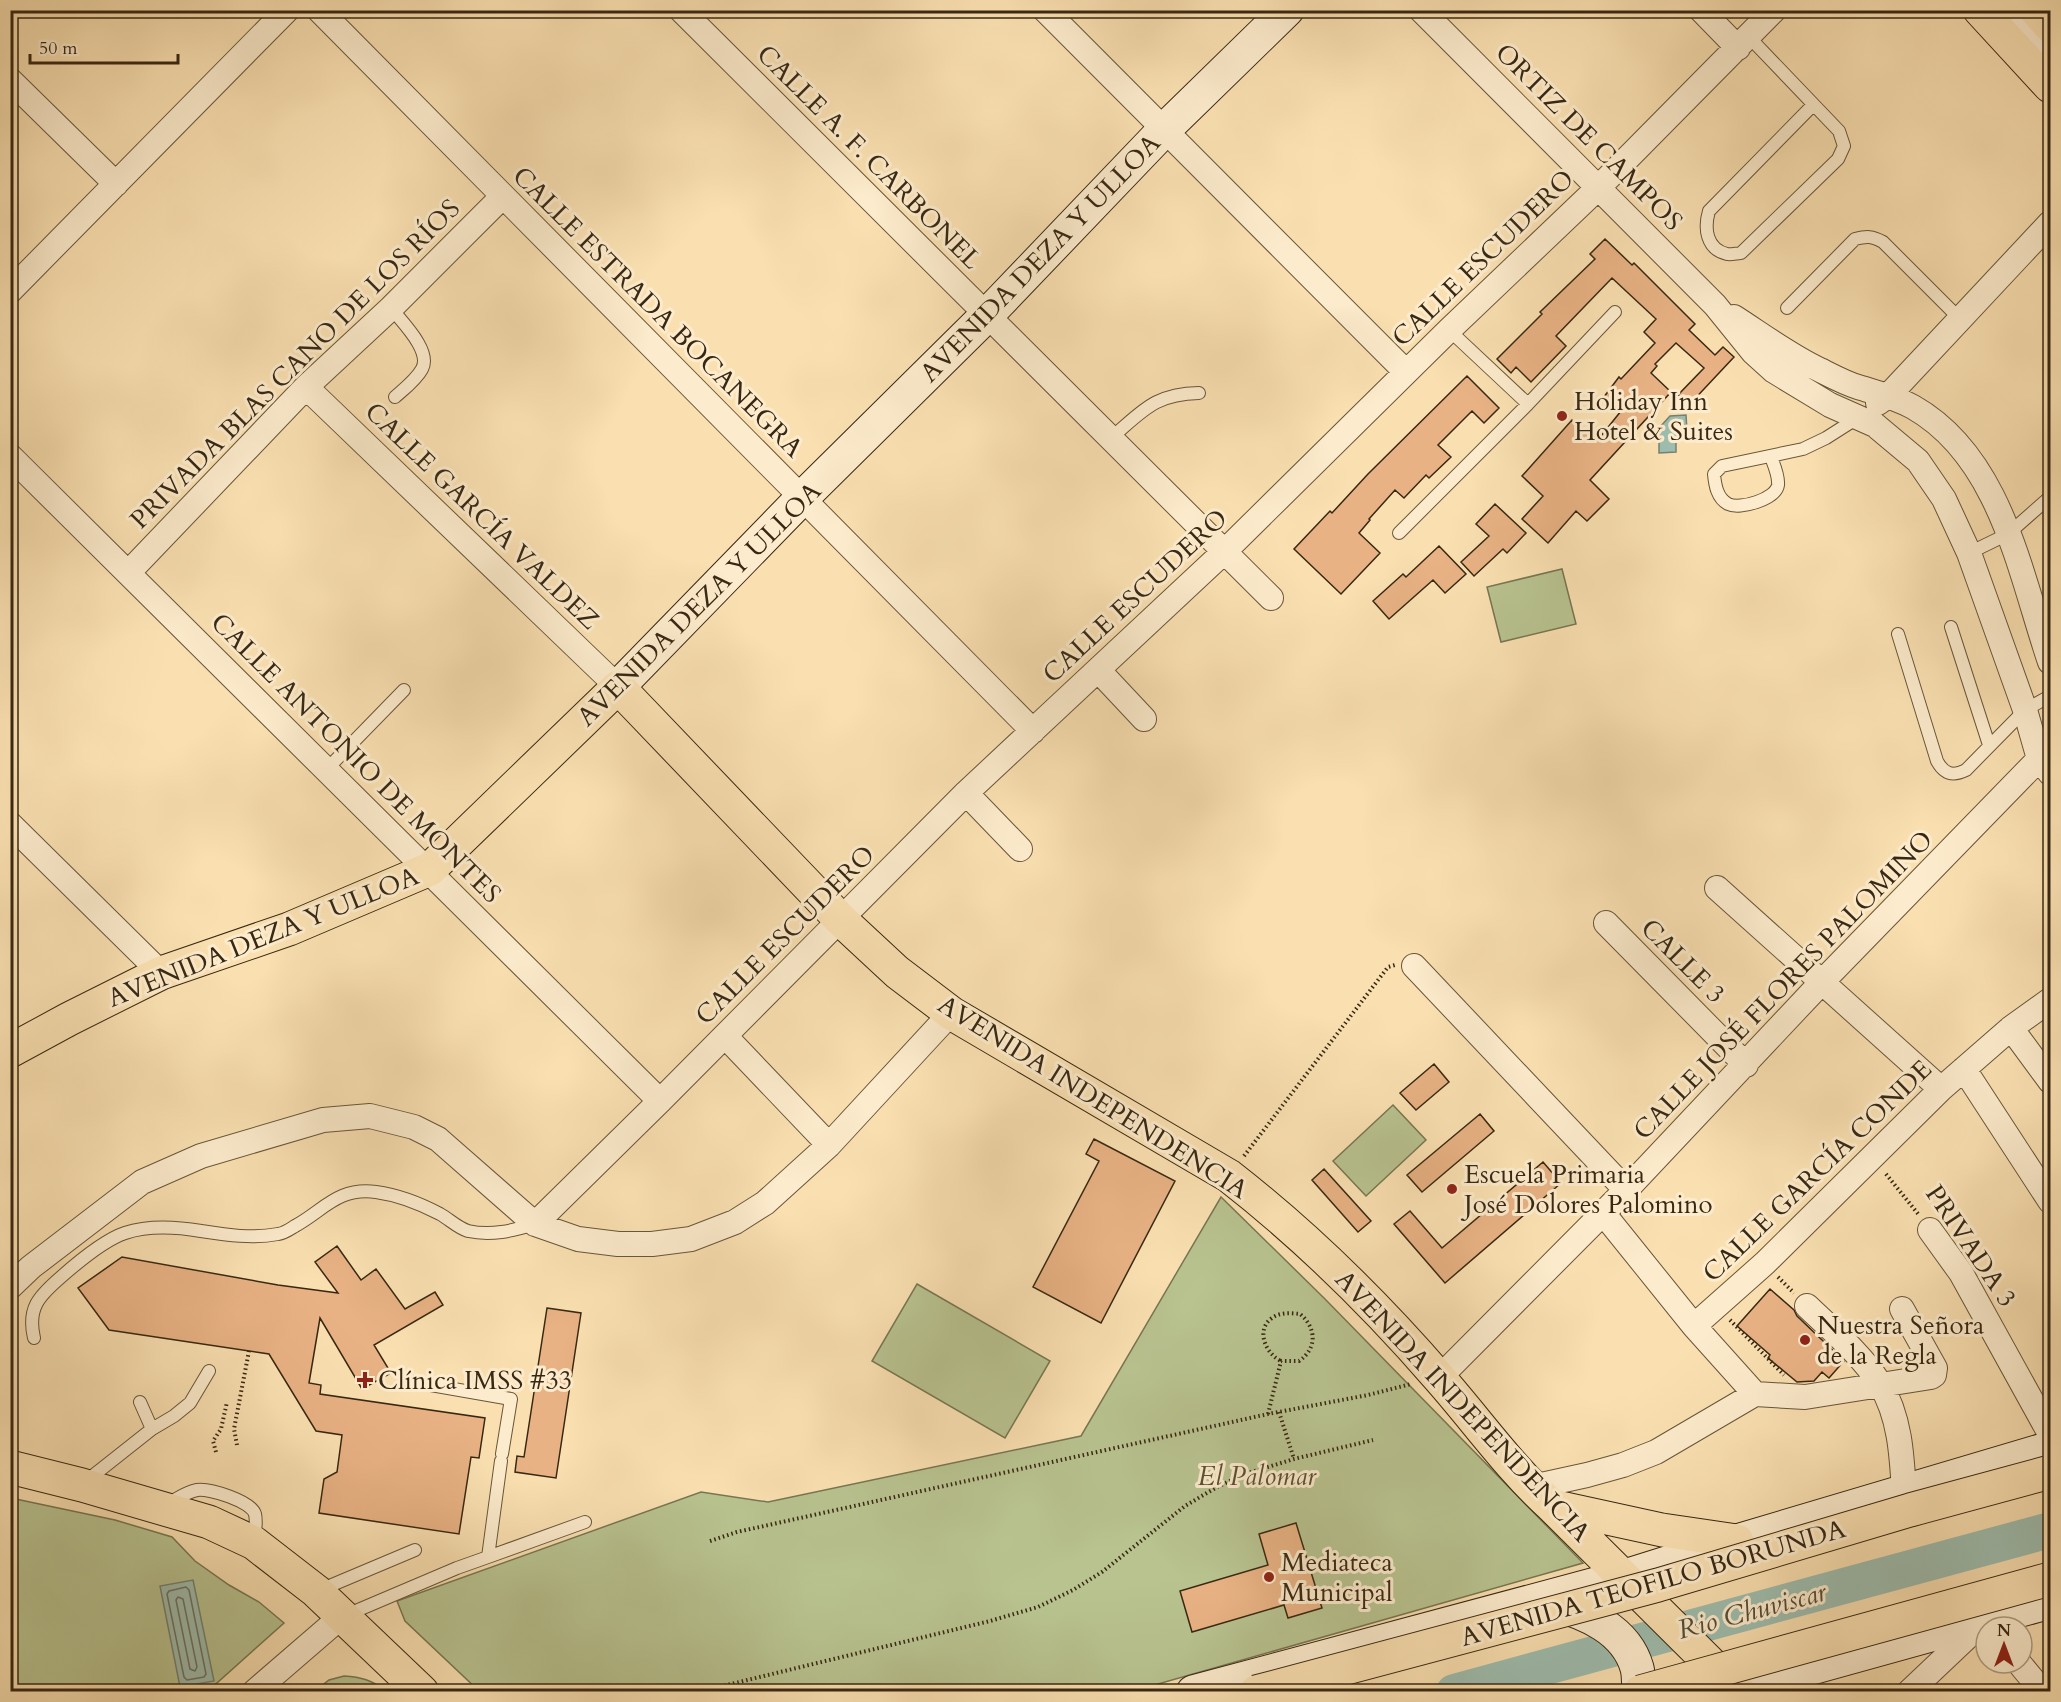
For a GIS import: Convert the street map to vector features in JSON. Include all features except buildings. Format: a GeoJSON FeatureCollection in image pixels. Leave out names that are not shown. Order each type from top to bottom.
{"type":"FeatureCollection","features":[{"type":"Feature","properties":{"kind":"main road"},"geometry":{"type":"LineString","coordinates":[[1980,10],[2050,86]]}},
{"type":"Feature","properties":{"kind":"main road"},"geometry":{"type":"LineString","coordinates":[[2036,10],[2050,26]]}},
{"type":"Feature","properties":{"kind":"main road","name":"AVENIDA DEZA Y ULLOA"},"geometry":{"type":"LineString","coordinates":[[10,1051],[161,973],[289,929],[430,869],[618,687]]}},
{"type":"Feature","properties":{"kind":"main road","name":"AVENIDA INDEPENDENCIA"},"geometry":{"type":"LineString","coordinates":[[618,687],[841,920],[897,972],[951,1013],[1229,1176],[1268,1206],[1331,1263],[1439,1378],[1542,1496],[1652,1605],[1733,1690]]}},
{"type":"Feature","properties":{"kind":"main road"},"geometry":{"type":"LineString","coordinates":[[10,1467],[82,1485],[209,1522],[254,1543],[316,1591],[422,1692]]}},
{"type":"Feature","properties":{"kind":"main road","name":"AVENIDA TEOFILO BORUNDA"},"geometry":{"type":"LineString","coordinates":[[1256,1692],[1646,1588],[1910,1510],[2050,1472]]}},
{"type":"Feature","properties":{"kind":"main road"},"geometry":{"type":"LineString","coordinates":[[1542,1496],[1662,1530],[1737,1541]]}},
{"type":"Feature","properties":{"kind":"main road"},"geometry":{"type":"LineString","coordinates":[[1638,1684],[2050,1579]]}},
{"type":"Feature","properties":{"kind":"street"},"geometry":{"type":"LineString","coordinates":[[10,291],[287,10]]}},
{"type":"Feature","properties":{"kind":"street","name":"CALLE ESTRADA BOCANEGRA"},"geometry":{"type":"LineString","coordinates":[[319,10],[1033,731]]}},
{"type":"Feature","properties":{"kind":"street","name":"CALLE A. F. CARBONEL"},"geometry":{"type":"LineString","coordinates":[[681,10],[1271,598]]}},
{"type":"Feature","properties":{"kind":"street"},"geometry":{"type":"LineString","coordinates":[[1046,10],[1406,372]]}},
{"type":"Feature","properties":{"kind":"street","name":"AVENIDA DEZA Y ULLOA"},"geometry":{"type":"LineString","coordinates":[[618,687],[802,498],[987,315],[1164,130],[1287,10]]}},
{"type":"Feature","properties":{"kind":"street","name":"ORTIZ DE CAMPOS"},"geometry":{"type":"LineString","coordinates":[[1422,10],[1715,304],[1753,352],[1774,371],[1814,396],[1875,425],[1918,461],[1944,499],[1969,553],[2045,766]]}},
{"type":"Feature","properties":{"kind":"street"},"geometry":{"type":"LineString","coordinates":[[1701,10],[1743,42]]}},
{"type":"Feature","properties":{"kind":"street","name":"CALLE ESCUDERO"},"geometry":{"type":"LineString","coordinates":[[534,1224],[660,1101],[966,793],[1225,551],[1449,330],[1599,187],[1774,10]]}},
{"type":"Feature","properties":{"kind":"street"},"geometry":{"type":"LineString","coordinates":[[10,80],[116,184]]}},
{"type":"Feature","properties":{"kind":"street","name":"PRIVADA BLAS CANO DE LOS RÍOS"},"geometry":{"type":"LineString","coordinates":[[128,573],[306,387],[392,308],[503,196]]}},
{"type":"Feature","properties":{"kind":"street"},"geometry":{"type":"LineString","coordinates":[[1859,417],[1888,395],[2050,223]]}},
{"type":"Feature","properties":{"kind":"street","name":"ORTIZ DE CAMPOS"},"geometry":{"type":"LineString","coordinates":[[1715,304],[1818,369],[1856,386],[1888,395],[1914,408],[1939,425],[1969,456],[1992,496],[2008,534],[2050,662]]}},
{"type":"Feature","properties":{"kind":"street","name":"CALLE GARCÍA VALDEZ"},"geometry":{"type":"LineString","coordinates":[[306,387],[618,687]]}},
{"type":"Feature","properties":{"kind":"street","name":"CALLE ANTONIO DE MONTES"},"geometry":{"type":"LineString","coordinates":[[10,456],[326,770],[430,869],[660,1101]]}},
{"type":"Feature","properties":{"kind":"street"},"geometry":{"type":"LineString","coordinates":[[2013,677],[2050,662]]}},
{"type":"Feature","properties":{"kind":"street"},"geometry":{"type":"LineString","coordinates":[[1099,671],[1144,719]]}},
{"type":"Feature","properties":{"kind":"street","name":"CALLE JOSÉ FLORES PALOMINO"},"geometry":{"type":"LineString","coordinates":[[1439,1378],[1626,1190],[1821,984],[2045,766]]}},
{"type":"Feature","properties":{"kind":"street"},"geometry":{"type":"LineString","coordinates":[[966,793],[1020,849]]}},
{"type":"Feature","properties":{"kind":"street"},"geometry":{"type":"LineString","coordinates":[[10,824],[161,973]]}},
{"type":"Feature","properties":{"kind":"street"},"geometry":{"type":"LineString","coordinates":[[1717,888],[1821,984],[1941,1089]]}},
{"type":"Feature","properties":{"kind":"street","name":"CALLE 3"},"geometry":{"type":"LineString","coordinates":[[1606,923],[1746,1065]]}},
{"type":"Feature","properties":{"kind":"street"},"geometry":{"type":"LineString","coordinates":[[1414,966],[1626,1190]]}},
{"type":"Feature","properties":{"kind":"street","name":"CALLE GARCÍA CONDE"},"geometry":{"type":"LineString","coordinates":[[1694,1326],[1765,1263],[1941,1089],[2011,1028],[2050,1000]]}},
{"type":"Feature","properties":{"kind":"street"},"geometry":{"type":"LineString","coordinates":[[10,1287],[31,1267],[142,1182],[201,1156],[323,1120],[370,1116],[414,1127],[438,1139],[534,1224],[578,1239],[618,1244],[652,1244],[691,1239],[735,1222],[765,1203],[829,1145],[951,1013]]}},
{"type":"Feature","properties":{"kind":"street"},"geometry":{"type":"LineString","coordinates":[[2011,1028],[2050,1081]]}},
{"type":"Feature","properties":{"kind":"street"},"geometry":{"type":"LineString","coordinates":[[725,1036],[829,1145]]}},
{"type":"Feature","properties":{"kind":"street"},"geometry":{"type":"LineString","coordinates":[[1964,1069],[2050,1202]]}},
{"type":"Feature","properties":{"kind":"street"},"geometry":{"type":"LineString","coordinates":[[1603,1213],[1694,1326],[1755,1394]]}},
{"type":"Feature","properties":{"kind":"street","name":"PRIVADA 3"},"geometry":{"type":"LineString","coordinates":[[1930,1230],[1961,1273],[2050,1434]]}},
{"type":"Feature","properties":{"kind":"street"},"geometry":{"type":"LineString","coordinates":[[1807,1306],[1853,1352],[1880,1384],[1891,1408],[1898,1434],[1904,1493]]}},
{"type":"Feature","properties":{"kind":"street"},"geometry":{"type":"LineString","coordinates":[[1542,1496],[1587,1475],[1623,1465],[1656,1452],[1755,1394],[1805,1397],[1931,1377],[1935,1368],[1902,1309]]}},
{"type":"Feature","properties":{"kind":"street"},"geometry":{"type":"LineString","coordinates":[[1193,1692],[1622,1577],[2050,1448]]}},
{"type":"Feature","properties":{"kind":"street"},"geometry":{"type":"LineString","coordinates":[[1539,1600],[1565,1607],[1602,1622],[1627,1647],[1638,1684]]}},
{"type":"Feature","properties":{"kind":"street"},"geometry":{"type":"LineString","coordinates":[[2012,1615],[2050,1602]]}},
{"type":"Feature","properties":{"kind":"street"},"geometry":{"type":"LineString","coordinates":[[254,1692],[342,1616]]}},
{"type":"Feature","properties":{"kind":"street"},"geometry":{"type":"LineString","coordinates":[[1733,1690],[1974,1627]]}},
{"type":"Feature","properties":{"kind":"street"},"geometry":{"type":"LineString","coordinates":[[1908,1692],[1974,1634]]}},
{"type":"Feature","properties":{"kind":"street"},"geometry":{"type":"LineString","coordinates":[[2029,1675],[2043,1692]]}},
{"type":"Feature","properties":{"kind":"lane"},"geometry":{"type":"LineString","coordinates":[[2007,10],[2050,57]]}},
{"type":"Feature","properties":{"kind":"lane"},"geometry":{"type":"LineString","coordinates":[[1743,42],[1826,115],[1839,131],[1844,146],[1838,159],[1741,253],[1727,255],[1714,247],[1707,236],[1705,223],[1709,212],[1813,105]]}},
{"type":"Feature","properties":{"kind":"lane"},"geometry":{"type":"LineString","coordinates":[[1787,308],[1855,239],[1874,236],[1883,242],[1960,319]]}},
{"type":"Feature","properties":{"kind":"lane"},"geometry":{"type":"LineString","coordinates":[[392,308],[420,345],[424,354],[423,369],[395,397]]}},
{"type":"Feature","properties":{"kind":"lane"},"geometry":{"type":"LineString","coordinates":[[1399,533],[1528,404],[1615,312]]}},
{"type":"Feature","properties":{"kind":"lane"},"geometry":{"type":"LineString","coordinates":[[1449,330],[1528,404]]}},
{"type":"Feature","properties":{"kind":"lane"},"geometry":{"type":"LineString","coordinates":[[1111,438],[1156,401],[1184,393],[1199,393]]}},
{"type":"Feature","properties":{"kind":"lane"},"geometry":{"type":"LineString","coordinates":[[1771,457],[1779,483],[1773,494],[1756,502],[1739,506],[1728,504],[1719,495],[1714,474],[1722,466],[1803,449],[1859,417]]}},
{"type":"Feature","properties":{"kind":"lane"},"geometry":{"type":"LineString","coordinates":[[1969,553],[2008,534],[2050,496]]}},
{"type":"Feature","properties":{"kind":"lane"},"geometry":{"type":"LineString","coordinates":[[1951,627],[1989,745]]}},
{"type":"Feature","properties":{"kind":"lane"},"geometry":{"type":"LineString","coordinates":[[1898,634],[1937,761],[1940,767],[1949,774],[1960,773],[1972,764],[2025,710],[2050,696]]}},
{"type":"Feature","properties":{"kind":"lane"},"geometry":{"type":"LineString","coordinates":[[326,770],[404,690]]}},
{"type":"Feature","properties":{"kind":"lane"},"geometry":{"type":"LineString","coordinates":[[34,1338],[31,1324],[35,1304],[43,1293],[73,1267],[124,1233],[160,1228],[260,1237],[282,1233],[348,1192],[375,1192],[405,1199],[441,1215],[465,1230],[487,1233],[509,1232],[534,1224]]}},
{"type":"Feature","properties":{"kind":"lane"},"geometry":{"type":"LineString","coordinates":[[82,1485],[152,1429],[190,1403],[209,1371]]}},
{"type":"Feature","properties":{"kind":"lane"},"geometry":{"type":"LineString","coordinates":[[408,1381],[511,1399],[488,1557]]}},
{"type":"Feature","properties":{"kind":"lane"},"geometry":{"type":"LineString","coordinates":[[140,1402],[152,1429]]}},
{"type":"Feature","properties":{"kind":"lane"},"geometry":{"type":"LineString","coordinates":[[342,1616],[457,1568],[585,1522]]}},
{"type":"Feature","properties":{"kind":"lane"},"geometry":{"type":"LineString","coordinates":[[316,1591],[415,1550]]}},
{"type":"Feature","properties":{"kind":"path"},"geometry":{"type":"LineString","coordinates":[[1229,1176],[1388,967],[1403,963],[1414,966]]}},
{"type":"Feature","properties":{"kind":"path","name":"PRIVADA 3"},"geometry":{"type":"LineString","coordinates":[[1872,1157],[1930,1230]]}},
{"type":"Feature","properties":{"kind":"path"},"geometry":{"type":"LineString","coordinates":[[1765,1263],[1807,1306]]}},
{"type":"Feature","properties":{"kind":"path"},"geometry":{"type":"LineString","coordinates":[[1716,1306],[1805,1397]]}},
{"type":"Feature","properties":{"kind":"path"},"geometry":{"type":"LineString","coordinates":[[1280,1314],[1300,1314],[1312,1331],[1311,1350],[1299,1361],[1281,1361],[1271,1355],[1266,1347],[1264,1339],[1266,1323],[1272,1317],[1280,1314]]}},
{"type":"Feature","properties":{"kind":"path"},"geometry":{"type":"LineString","coordinates":[[237,1445],[234,1429],[249,1351]]}},
{"type":"Feature","properties":{"kind":"path"},"geometry":{"type":"LineString","coordinates":[[1268,1414],[1281,1361]]}},
{"type":"Feature","properties":{"kind":"path"},"geometry":{"type":"LineString","coordinates":[[710,1541],[737,1532],[1439,1378]]}},
{"type":"Feature","properties":{"kind":"path"},"geometry":{"type":"LineString","coordinates":[[216,1452],[213,1441],[221,1429],[228,1402]]}},
{"type":"Feature","properties":{"kind":"path"},"geometry":{"type":"LineString","coordinates":[[1279,1412],[1294,1460]]}},
{"type":"Feature","properties":{"kind":"path"},"geometry":{"type":"LineString","coordinates":[[698,1692],[990,1621],[1038,1606],[1072,1590],[1102,1572],[1185,1506],[1217,1487],[1245,1474],[1373,1440]]}},
{"type":"Feature","properties":{"kind":"green space"},"geometry":{"type":"Polygon","coordinates":[[[1562,569],[1576,624],[1501,642],[1487,587],[1562,569]]]}},
{"type":"Feature","properties":{"kind":"green space"},"geometry":{"type":"Polygon","coordinates":[[[1393,1105],[1426,1140],[1366,1196],[1333,1161],[1393,1105]]]}},
{"type":"Feature","properties":{"kind":"green space","name":"El Palomar"},"geometry":{"type":"Polygon","coordinates":[[[1221,1197],[1324,1298],[1583,1563],[1130,1692],[479,1691],[405,1621],[397,1601],[701,1492],[768,1502],[1081,1436],[1221,1197]]]}},
{"type":"Feature","properties":{"kind":"green space"},"geometry":{"type":"Polygon","coordinates":[[[917,1284],[1050,1361],[1005,1438],[872,1361],[917,1284]]]}},
{"type":"Feature","properties":{"kind":"green space"},"geometry":{"type":"Polygon","coordinates":[[[11,1498],[115,1520],[172,1537],[195,1561],[229,1585],[259,1602],[284,1623],[208,1691],[11,1692],[11,1498]]]}},
{"type":"Feature","properties":{"kind":"green space"},"geometry":{"type":"Polygon","coordinates":[[[344,1676],[366,1680],[386,1691],[315,1691],[329,1680],[344,1676]]]}},
{"type":"Feature","properties":{"kind":"water"},"geometry":{"type":"Polygon","coordinates":[[[1686,415],[1687,431],[1676,443],[1676,452],[1659,453],[1659,428],[1670,416],[1686,415]]]}},
{"type":"Feature","properties":{"kind":"water"},"geometry":{"type":"Polygon","coordinates":[[[193,1580],[214,1681],[180,1687],[160,1586],[193,1580]]]}},
{"type":"Feature","properties":{"kind":"waterway","name":"Rio Chuviscar"},"geometry":{"type":"LineString","coordinates":[[1454,1692],[2050,1530]]}},
{"type":"Feature","properties":{"kind":"place","name":"Holiday Inn Hotel & Suites"},"geometry":{"type":"Point","coordinates":[1562,416]}},
{"type":"Feature","properties":{"kind":"place","name":"Escuela Primaria José Dolores Palomino"},"geometry":{"type":"Point","coordinates":[1452,1189]}},
{"type":"Feature","properties":{"kind":"place","name":"Nuestra Señora de la Regla"},"geometry":{"type":"Point","coordinates":[1805,1340]}},
{"type":"Feature","properties":{"kind":"place","name":"Clínica IMSS #33"},"geometry":{"type":"Point","coordinates":[365,1380]}},
{"type":"Feature","properties":{"kind":"place","name":"Mediateca Municipal"},"geometry":{"type":"Point","coordinates":[1269,1577]}}]}
